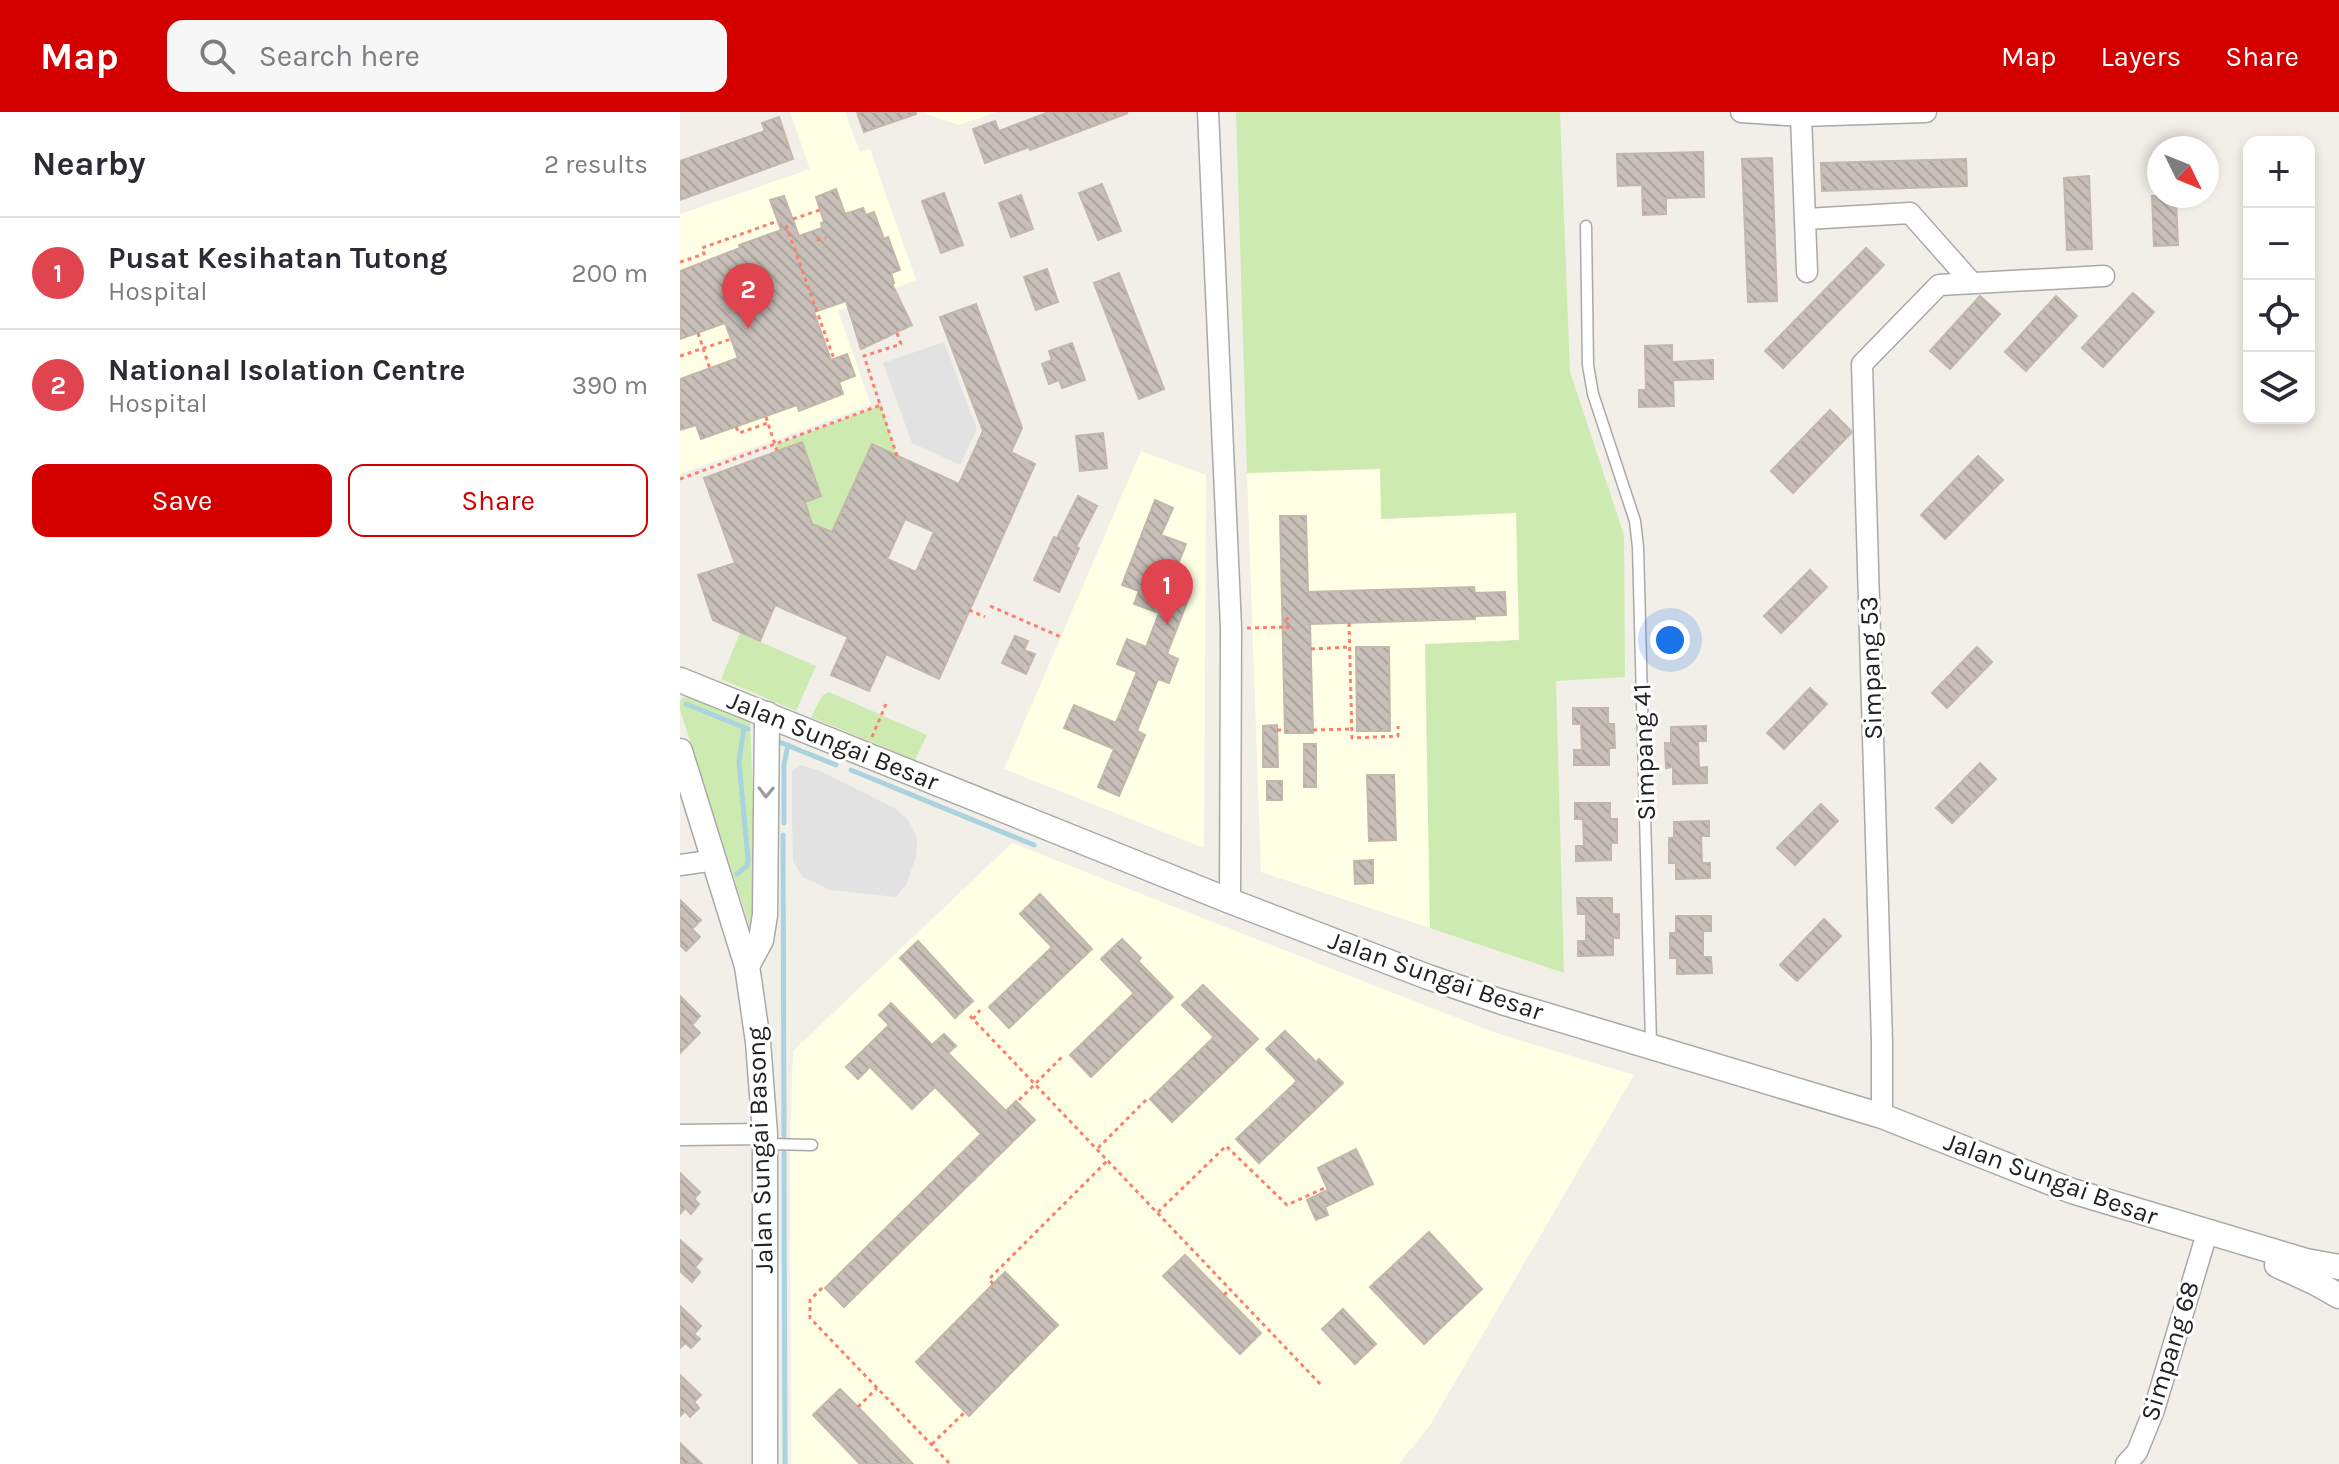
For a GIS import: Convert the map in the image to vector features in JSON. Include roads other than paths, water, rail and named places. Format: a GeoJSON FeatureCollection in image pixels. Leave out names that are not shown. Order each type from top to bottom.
{"type":"FeatureCollection","features":[{"type":"Feature","properties":{"kind":"street"},"geometry":{"type":"LineString","coordinates":[[1208,112],[1231,628],[1230,901]]}},
{"type":"Feature","properties":{"kind":"street"},"geometry":{"type":"LineString","coordinates":[[1745,112],[1801,116],[1926,112]]}},
{"type":"Feature","properties":{"kind":"street"},"geometry":{"type":"LineString","coordinates":[[1801,116],[1807,272]]}},
{"type":"Feature","properties":{"kind":"street"},"geometry":{"type":"LineString","coordinates":[[1806,219],[1910,213],[1972,283]]}},
{"type":"Feature","properties":{"kind":"street","name":"Simpang 53"},"geometry":{"type":"LineString","coordinates":[[1882,1116],[1862,364],[1939,285],[2104,276]]}},
{"type":"Feature","properties":{"kind":"street","name":"Jalan Sungai Besar"},"geometry":{"type":"LineString","coordinates":[[680,680],[1230,901],[1428,977],[1882,1116],[2072,1191],[2207,1233],[2306,1261],[2339,1267]]}},
{"type":"Feature","properties":{"kind":"street"},"geometry":{"type":"LineString","coordinates":[[747,966],[761,940],[765,915],[767,714]]}},
{"type":"Feature","properties":{"kind":"street","name":"Jalan Sungai Basong"},"geometry":{"type":"LineString","coordinates":[[680,751],[747,966],[758,1042],[765,1139],[765,1464]]}},
{"type":"Feature","properties":{"kind":"street"},"geometry":{"type":"LineString","coordinates":[[680,865],[715,860]]}},
{"type":"Feature","properties":{"kind":"street"},"geometry":{"type":"LineString","coordinates":[[680,1135],[765,1139]]}},
{"type":"Feature","properties":{"kind":"street","name":"Jalan Sungai Besar"},"geometry":{"type":"LineString","coordinates":[[2207,1233],[2339,1296]]}},
{"type":"Feature","properties":{"kind":"street","name":"Simpang 68"},"geometry":{"type":"LineString","coordinates":[[2126,1464],[2137,1452],[2154,1410],[2207,1233]]}},
{"type":"Feature","properties":{"kind":"lane","name":"Simpang 41"},"geometry":{"type":"LineString","coordinates":[[1586,226],[1588,365],[1593,394],[1635,521],[1638,547],[1651,1046]]}},
{"type":"Feature","properties":{"kind":"lane"},"geometry":{"type":"LineString","coordinates":[[765,1139],[812,1145]]}},
{"type":"Feature","properties":{"kind":"waterway"},"geometry":{"type":"LineString","coordinates":[[686,704],[748,729]]}},
{"type":"Feature","properties":{"kind":"waterway"},"geometry":{"type":"LineString","coordinates":[[737,874],[747,866],[748,859],[739,762],[744,727]]}},
{"type":"Feature","properties":{"kind":"waterway"},"geometry":{"type":"LineString","coordinates":[[777,741],[836,765]]}},
{"type":"Feature","properties":{"kind":"waterway"},"geometry":{"type":"LineString","coordinates":[[784,823],[784,764],[788,745]]}},
{"type":"Feature","properties":{"kind":"waterway"},"geometry":{"type":"LineString","coordinates":[[851,770],[1034,845]]}},
{"type":"Feature","properties":{"kind":"waterway"},"geometry":{"type":"LineString","coordinates":[[783,835],[784,1137]]}},
{"type":"Feature","properties":{"kind":"waterway"},"geometry":{"type":"LineString","coordinates":[[784,1153],[785,1464]]}},
{"type":"Feature","properties":{"kind":"place","name":"National Isolation Centre"},"geometry":{"type":"Point","coordinates":[748,329]}},
{"type":"Feature","properties":{"kind":"place","name":"Pusat Kesihatan Tutong"},"geometry":{"type":"Point","coordinates":[1167,625]}}]}
